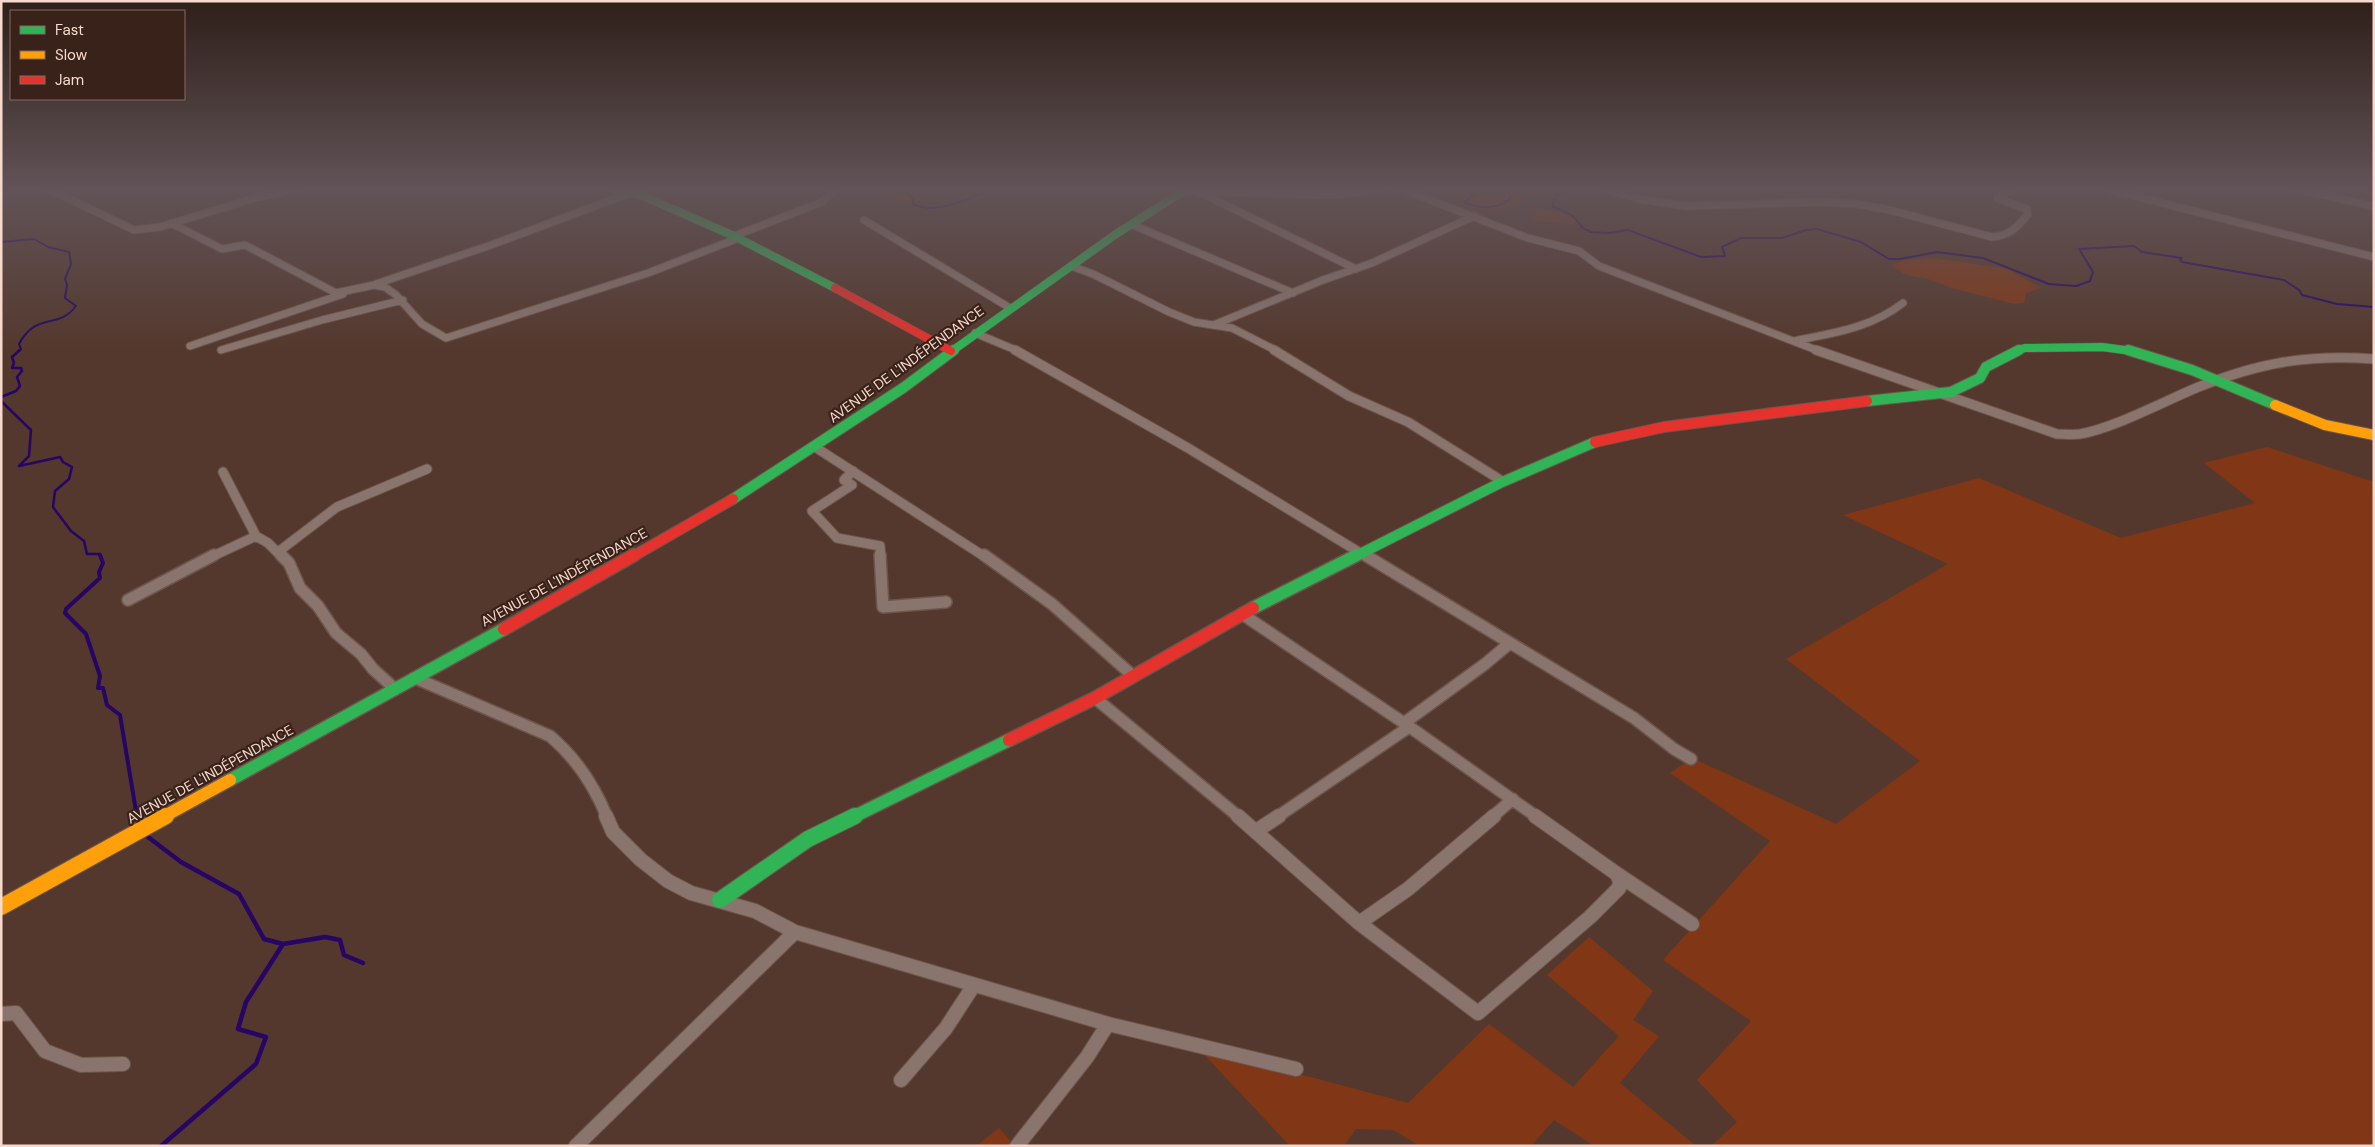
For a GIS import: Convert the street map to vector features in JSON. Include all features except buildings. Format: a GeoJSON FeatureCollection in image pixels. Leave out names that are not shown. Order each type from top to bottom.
{"type":"FeatureCollection","features":[{"type":"Feature","properties":{"kind":"street"},"geometry":{"type":"LineString","coordinates":[[209,243],[222,249],[245,245],[336,293],[344,293]]}},
{"type":"Feature","properties":{"kind":"street"},"geometry":{"type":"LineString","coordinates":[[190,346],[448,258],[501,243]]}},
{"type":"Feature","properties":{"kind":"street"},"geometry":{"type":"LineString","coordinates":[[376,284],[403,300],[420,322],[446,338],[648,272],[721,243]]}},
{"type":"Feature","properties":{"kind":"street"},"geometry":{"type":"LineString","coordinates":[[746,243],[817,278],[951,351]]}},
{"type":"Feature","properties":{"kind":"street"},"geometry":{"type":"LineString","coordinates":[[901,243],[1010,308]]}},
{"type":"Feature","properties":{"kind":"street","name":"AVENUE DE L'INDÉPENDANCE"},"geometry":{"type":"LineString","coordinates":[[1,907],[622,563],[748,490],[815,448],[903,388],[1010,308],[1104,243]]}},
{"type":"Feature","properties":{"kind":"street"},"geometry":{"type":"LineString","coordinates":[[1174,243],[1293,293]]}},
{"type":"Feature","properties":{"kind":"street"},"geometry":{"type":"LineString","coordinates":[[1300,243],[1356,269]]}},
{"type":"Feature","properties":{"kind":"street"},"geometry":{"type":"LineString","coordinates":[[1215,325],[1356,269],[1415,243]]}},
{"type":"Feature","properties":{"kind":"street"},"geometry":{"type":"LineString","coordinates":[[1544,243],[1579,252],[1599,266],[1794,341],[1936,393],[2057,434],[2079,434],[2097,429],[2259,364],[2338,354],[2374,359]]}},
{"type":"Feature","properties":{"kind":"street"},"geometry":{"type":"LineString","coordinates":[[2317,243],[2374,257]]}},
{"type":"Feature","properties":{"kind":"street"},"geometry":{"type":"LineString","coordinates":[[1071,266],[1093,274],[1169,312],[1194,322],[1232,328],[1289,358],[1349,396],[1408,422],[1502,480]]}},
{"type":"Feature","properties":{"kind":"street"},"geometry":{"type":"LineString","coordinates":[[221,350],[322,320],[403,300]]}},
{"type":"Feature","properties":{"kind":"street"},"geometry":{"type":"LineString","coordinates":[[1794,341],[1880,319],[1894,312],[1903,303]]}},
{"type":"Feature","properties":{"kind":"street"},"geometry":{"type":"LineString","coordinates":[[975,334],[1019,352],[1086,389],[1364,553],[1634,718],[1674,749],[1691,758]]}},
{"type":"Feature","properties":{"kind":"street"},"geometry":{"type":"LineString","coordinates":[[720,900],[808,839],[1095,698],[1132,675],[1242,614],[1364,553],[1436,514],[1472,499],[1502,480],[1584,445],[1617,436],[1664,427],[1811,407],[1951,392],[1969,385],[1980,378],[1986,367],[2006,354],[2025,348],[2102,346],[2127,350],[2179,365],[2325,425],[2374,435]]}},
{"type":"Feature","properties":{"kind":"street"},"geometry":{"type":"LineString","coordinates":[[815,448],[958,537],[1052,604],[1132,675]]}},
{"type":"Feature","properties":{"kind":"street"},"geometry":{"type":"LineString","coordinates":[[278,552],[309,526],[337,507],[427,470]]}},
{"type":"Feature","properties":{"kind":"street"},"geometry":{"type":"LineString","coordinates":[[853,471],[844,480],[852,485],[812,511],[837,538],[880,546],[883,607],[946,602]]}},
{"type":"Feature","properties":{"kind":"street"},"geometry":{"type":"LineString","coordinates":[[222,472],[256,536],[278,552],[289,563],[300,588],[318,606],[336,633],[361,654],[373,670],[395,689]]}},
{"type":"Feature","properties":{"kind":"street"},"geometry":{"type":"LineString","coordinates":[[128,600],[176,576],[197,563],[256,536]]}},
{"type":"Feature","properties":{"kind":"street"},"geometry":{"type":"LineString","coordinates":[[1242,614],[1406,725],[1617,874],[1692,924]]}},
{"type":"Feature","properties":{"kind":"street"},"geometry":{"type":"LineString","coordinates":[[1256,831],[1406,725],[1510,643]]}},
{"type":"Feature","properties":{"kind":"street"},"geometry":{"type":"LineString","coordinates":[[415,678],[550,736],[565,749],[596,790],[613,832],[641,860],[668,881],[692,893],[755,911],[795,932],[974,985],[1108,1024],[1296,1070]]}},
{"type":"Feature","properties":{"kind":"street"},"geometry":{"type":"LineString","coordinates":[[1095,698],[1256,831],[1359,923],[1478,1013],[1590,917],[1619,888],[1620,881],[1617,874]]}},
{"type":"Feature","properties":{"kind":"street"},"geometry":{"type":"LineString","coordinates":[[1359,923],[1408,889],[1513,799]]}},
{"type":"Feature","properties":{"kind":"street"},"geometry":{"type":"LineString","coordinates":[[576,1146],[795,932]]}},
{"type":"Feature","properties":{"kind":"street"},"geometry":{"type":"LineString","coordinates":[[901,1080],[946,1028],[974,985]]}},
{"type":"Feature","properties":{"kind":"street"},"geometry":{"type":"LineString","coordinates":[[1,1014],[16,1013],[45,1051],[81,1065],[123,1064]]}},
{"type":"Feature","properties":{"kind":"street"},"geometry":{"type":"LineString","coordinates":[[1017,1146],[1087,1057],[1108,1024]]}},
{"type":"Feature","properties":{"kind":"shaded area"},"geometry":{"type":"Polygon","coordinates":[[[1935,258],[2008,269],[2041,288],[2026,293],[2024,303],[2014,304],[1904,274],[1891,265],[1905,260],[1935,258]]]}},
{"type":"Feature","properties":{"kind":"shaded area"},"geometry":{"type":"Polygon","coordinates":[[[2267,447],[2374,482],[2374,1146],[1711,1146],[1737,1122],[1697,1080],[1751,1021],[1663,960],[1770,841],[1670,773],[1692,758],[1836,824],[1920,761],[1786,659],[1948,564],[1843,515],[1979,478],[2121,538],[2255,503],[2204,463],[2267,447]]]}},
{"type":"Feature","properties":{"kind":"shaded area"},"geometry":{"type":"Polygon","coordinates":[[[1589,937],[1653,991],[1633,1020],[1659,1036],[1620,1083],[1696,1146],[1594,1146],[1554,1120],[1531,1146],[1420,1146],[1393,1130],[1356,1129],[1344,1146],[1290,1146],[1197,1047],[1408,1103],[1489,1024],[1573,1087],[1619,1036],[1547,975],[1589,937]]]}},
{"type":"Feature","properties":{"kind":"shaded area"},"geometry":{"type":"Polygon","coordinates":[[[999,1128],[1015,1146],[976,1146],[999,1128]]]}},
{"type":"Feature","properties":{"kind":"waterway"},"geometry":{"type":"LineString","coordinates":[[18,351],[21,349],[19,344],[33,328],[62,317],[76,306],[65,298],[67,285],[65,279],[71,264],[69,252],[48,247],[40,243]]}},
{"type":"Feature","properties":{"kind":"waterway"},"geometry":{"type":"LineString","coordinates":[[1662,243],[1701,257],[1725,256],[1722,247],[1731,243]]}},
{"type":"Feature","properties":{"kind":"waterway"},"geometry":{"type":"LineString","coordinates":[[1862,243],[1889,259],[1900,259],[1937,252],[1983,258],[2049,284],[2076,286],[2090,281],[2093,272],[2079,249],[2134,246],[2142,252],[2182,258],[2180,260],[2182,262],[2284,280],[2299,290],[2302,295],[2337,304],[2374,307]]}},
{"type":"Feature","properties":{"kind":"waterway"},"geometry":{"type":"LineString","coordinates":[[1,397],[16,391],[20,386],[17,377],[22,371],[21,368],[12,368],[14,363],[12,357],[20,350]]}},
{"type":"Feature","properties":{"kind":"waterway"},"geometry":{"type":"LineString","coordinates":[[1,401],[31,430],[29,456],[19,466],[60,457],[63,462],[72,467],[69,479],[55,491],[53,507],[71,531],[84,541],[87,554],[100,554],[101,557]]}},
{"type":"Feature","properties":{"kind":"waterway"},"geometry":{"type":"LineString","coordinates":[[100,555],[103,563],[99,572],[100,578],[66,609],[65,613],[86,634],[100,676],[98,688],[103,688],[107,705],[120,715],[137,817]]}},
{"type":"Feature","properties":{"kind":"waterway"},"geometry":{"type":"LineString","coordinates":[[137,816],[138,820]]}},
{"type":"Feature","properties":{"kind":"waterway"},"geometry":{"type":"LineString","coordinates":[[148,837],[181,862],[239,894],[264,939],[283,944]]}},
{"type":"Feature","properties":{"kind":"waterway"},"geometry":{"type":"LineString","coordinates":[[283,944],[325,937],[340,940],[344,955],[363,963]]}},
{"type":"Feature","properties":{"kind":"waterway"},"geometry":{"type":"LineString","coordinates":[[161,1146],[256,1064],[266,1037],[238,1029],[246,1002],[283,944]]}},
{"type":"Feature","properties":{"kind":"traffic: fast"},"geometry":{"type":"LineString","coordinates":[[747,243],[835,288]]}},
{"type":"Feature","properties":{"kind":"traffic: fast"},"geometry":{"type":"LineString","coordinates":[[733,499],[903,388],[1010,308],[1104,243]]}},
{"type":"Feature","properties":{"kind":"traffic: fast"},"geometry":{"type":"LineString","coordinates":[[1867,401],[1951,392],[1980,378],[1986,367],[2006,355],[2025,348],[2102,347],[2127,350],[2192,370],[2275,405]]}},
{"type":"Feature","properties":{"kind":"traffic: fast"},"geometry":{"type":"LineString","coordinates":[[1253,608],[1500,483],[1584,445],[1595,442]]}},
{"type":"Feature","properties":{"kind":"traffic: fast"},"geometry":{"type":"LineString","coordinates":[[230,780],[504,629]]}},
{"type":"Feature","properties":{"kind":"traffic: fast"},"geometry":{"type":"LineString","coordinates":[[720,900],[808,839],[1009,740]]}},
{"type":"Feature","properties":{"kind":"traffic: slow"},"geometry":{"type":"LineString","coordinates":[[2275,405],[2325,425],[2374,435]]}},
{"type":"Feature","properties":{"kind":"traffic: slow"},"geometry":{"type":"LineString","coordinates":[[1,907],[230,780]]}},
{"type":"Feature","properties":{"kind":"traffic: jam"},"geometry":{"type":"LineString","coordinates":[[835,288],[951,351]]}},
{"type":"Feature","properties":{"kind":"traffic: jam"},"geometry":{"type":"LineString","coordinates":[[1595,442],[1664,427],[1867,401]]}},
{"type":"Feature","properties":{"kind":"traffic: jam"},"geometry":{"type":"LineString","coordinates":[[504,629],[733,499]]}},
{"type":"Feature","properties":{"kind":"traffic: jam"},"geometry":{"type":"LineString","coordinates":[[1009,740],[1095,698],[1253,608]]}}]}
